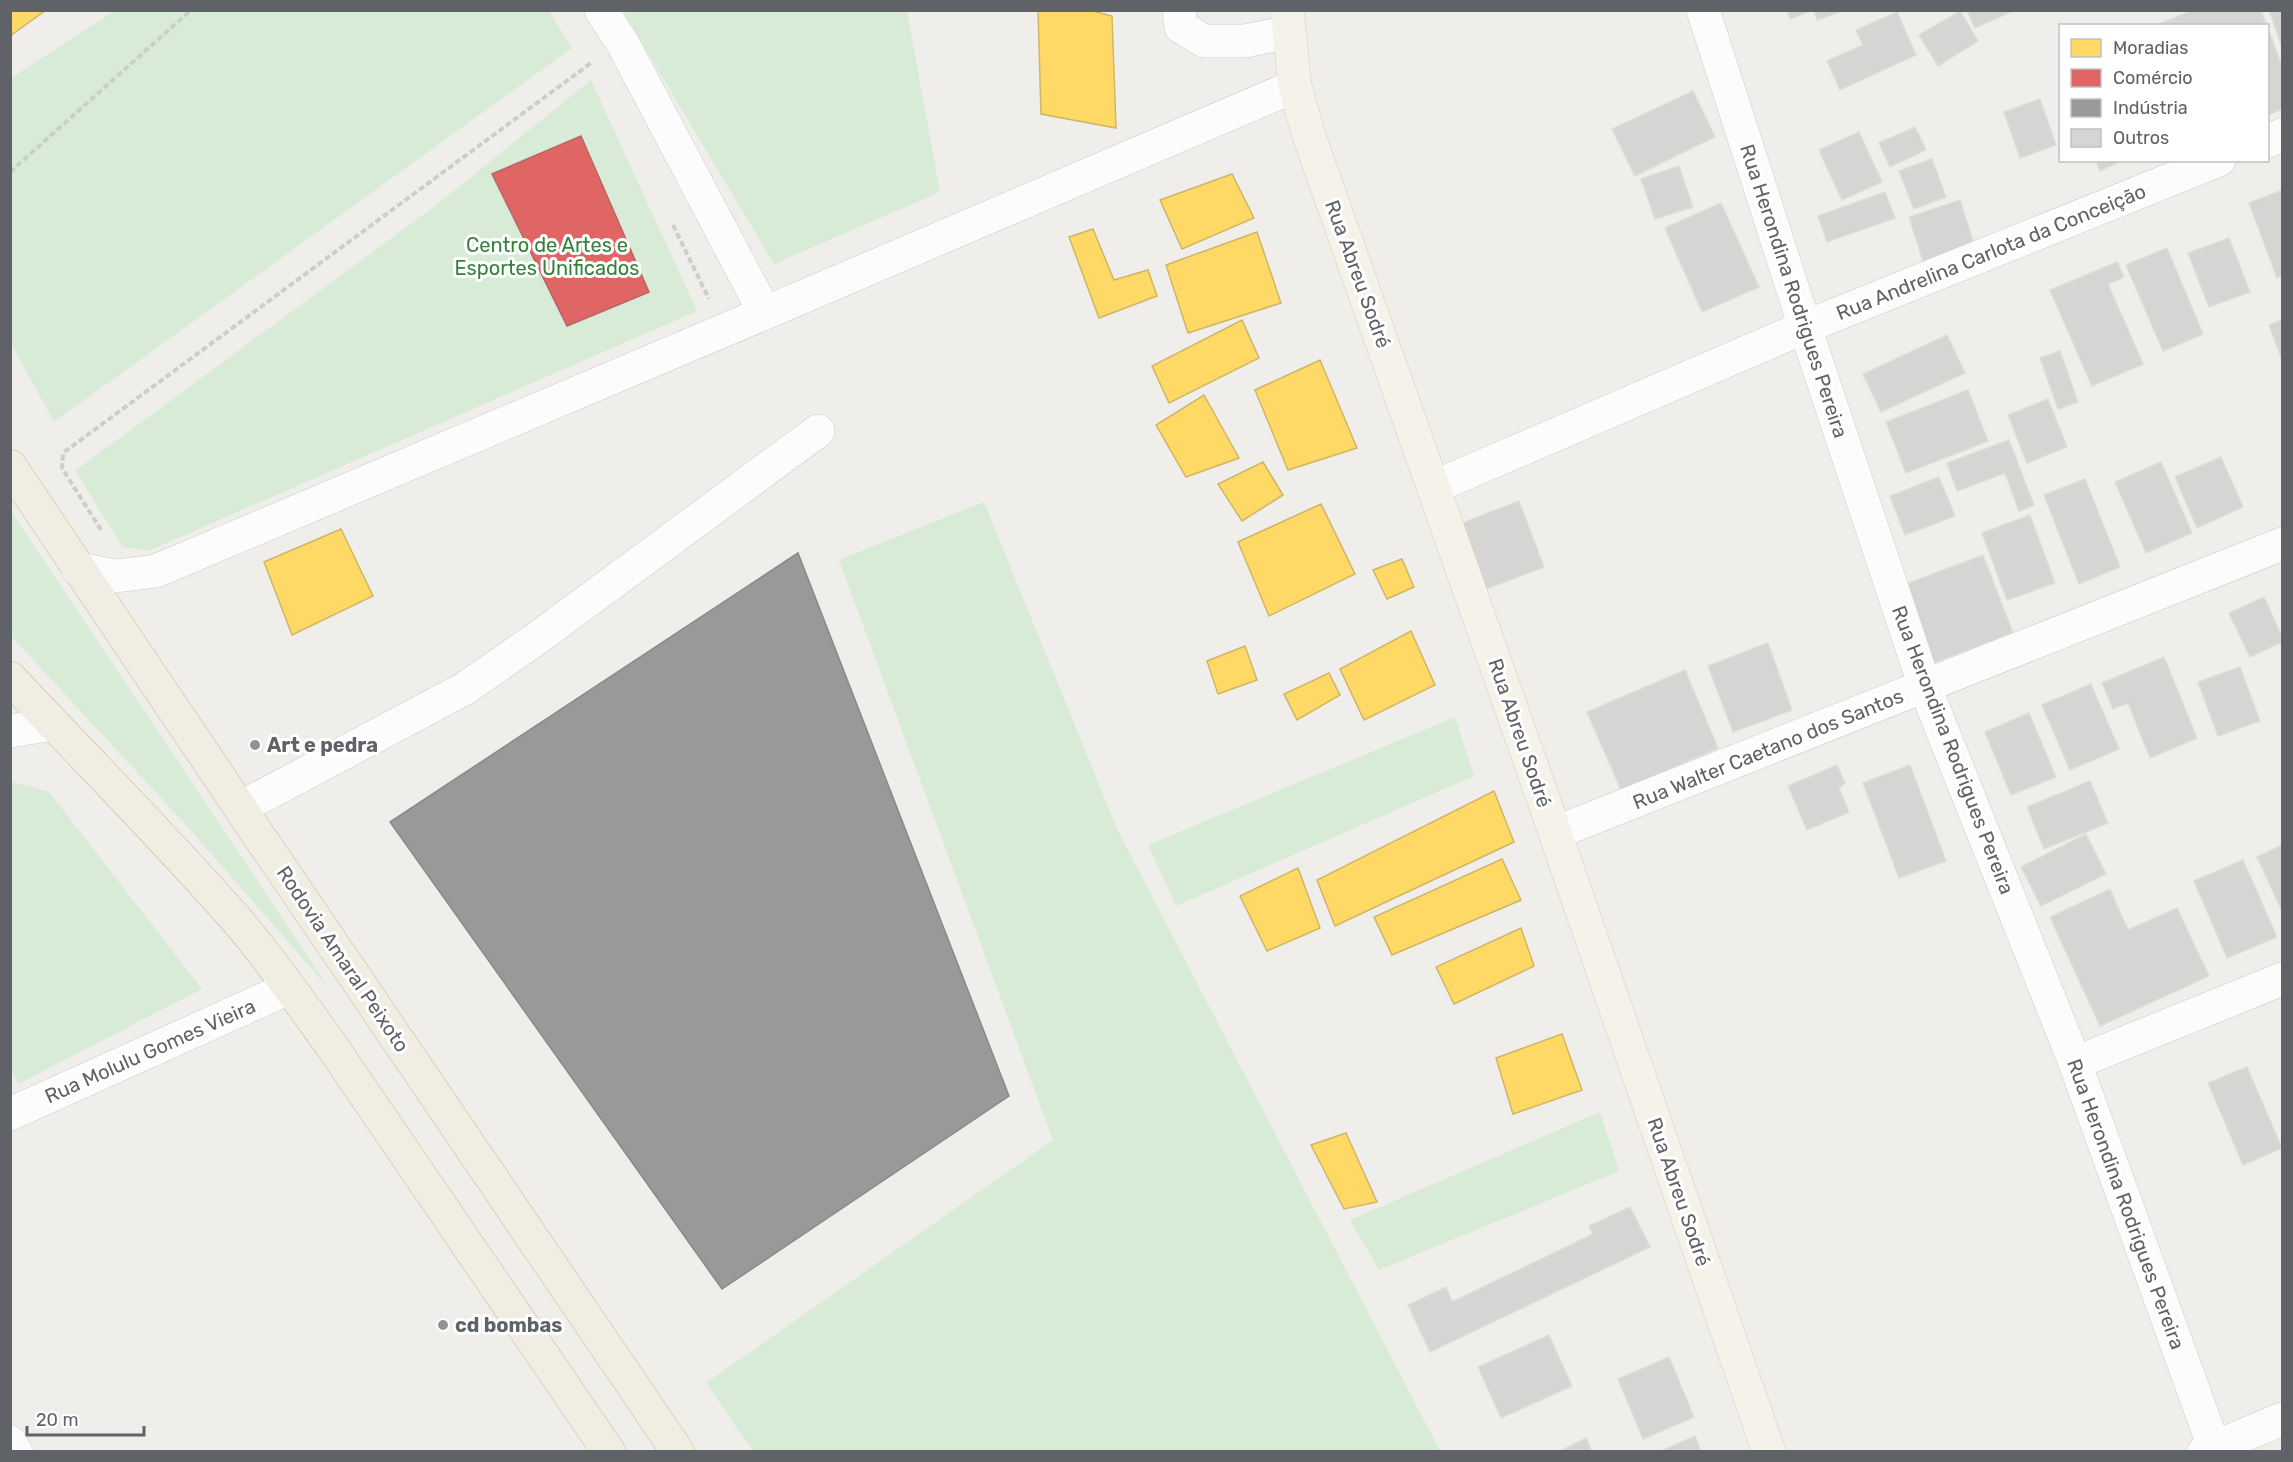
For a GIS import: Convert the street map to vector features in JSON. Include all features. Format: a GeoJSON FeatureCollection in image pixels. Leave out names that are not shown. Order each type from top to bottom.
{"type":"FeatureCollection","features":[{"type":"Feature","properties":{"kind":"highway","name":"Rodovia Amaral Peixoto"},"geometry":{"type":"LineString","coordinates":[[10,465],[78,569],[678,1452]]}},
{"type":"Feature","properties":{"kind":"highway"},"geometry":{"type":"LineString","coordinates":[[10,678],[183,860],[242,927],[331,1046],[609,1452]]}},
{"type":"Feature","properties":{"kind":"main road","name":"Rua Abreu Sodré"},"geometry":{"type":"LineString","coordinates":[[1288,21],[1295,86],[1309,136],[1555,833],[1769,1452]]}},
{"type":"Feature","properties":{"kind":"street"},"geometry":{"type":"LineString","coordinates":[[601,10],[622,44],[765,313]]}},
{"type":"Feature","properties":{"kind":"street"},"geometry":{"type":"LineString","coordinates":[[1179,10],[1181,27],[1204,41],[1245,41],[1288,21]]}},
{"type":"Feature","properties":{"kind":"street","name":"Rua Herondina Rodrigues Pereira"},"geometry":{"type":"LineString","coordinates":[[1703,10],[1805,327],[1925,687],[2075,1063],[2209,1449]]}},
{"type":"Feature","properties":{"kind":"street"},"geometry":{"type":"LineString","coordinates":[[78,569],[116,576],[156,571],[1295,86]]}},
{"type":"Feature","properties":{"kind":"street"},"geometry":{"type":"LineString","coordinates":[[2269,141],[2283,135]]}},
{"type":"Feature","properties":{"kind":"street","name":"Rua Andrelina Carlota da Conceição"},"geometry":{"type":"LineString","coordinates":[[1434,487],[1805,327],[2214,162]]}},
{"type":"Feature","properties":{"kind":"street"},"geometry":{"type":"LineString","coordinates":[[240,808],[464,689],[536,639],[818,431]]}},
{"type":"Feature","properties":{"kind":"street","name":"Rua Walter Caetano dos Santos"},"geometry":{"type":"LineString","coordinates":[[1555,833],[2283,544]]}},
{"type":"Feature","properties":{"kind":"street"},"geometry":{"type":"LineString","coordinates":[[10,731],[54,724]]}},
{"type":"Feature","properties":{"kind":"street"},"geometry":{"type":"LineString","coordinates":[[2075,1063],[2283,979]]}},
{"type":"Feature","properties":{"kind":"street","name":"Rua Molulu Gomes Vieira"},"geometry":{"type":"LineString","coordinates":[[10,1114],[289,988]]}},
{"type":"Feature","properties":{"kind":"street"},"geometry":{"type":"LineString","coordinates":[[2209,1449],[2283,1419]]}},
{"type":"Feature","properties":{"kind":"street"},"geometry":{"type":"LineString","coordinates":[[10,1442],[16,1452]]}},
{"type":"Feature","properties":{"kind":"path"},"geometry":{"type":"LineString","coordinates":[[10,172],[191,10]]}},
{"type":"Feature","properties":{"kind":"path"},"geometry":{"type":"LineString","coordinates":[[106,538],[62,468],[63,453],[595,61]]}},
{"type":"Feature","properties":{"kind":"path"},"geometry":{"type":"LineString","coordinates":[[672,222],[714,308]]}},
{"type":"Feature","properties":{"kind":"green space"},"geometry":{"type":"Polygon","coordinates":[[[114,11],[549,11],[572,48],[54,422],[11,343],[11,78],[114,11]]]}},
{"type":"Feature","properties":{"kind":"green space"},"geometry":{"type":"Polygon","coordinates":[[[623,11],[907,11],[940,192],[774,264],[623,11]]]}},
{"type":"Feature","properties":{"kind":"green space","name":"Centro de Artes e Esportes Unificados"},"geometry":{"type":"Polygon","coordinates":[[[591,80],[697,311],[148,551],[123,547],[75,471],[435,206],[591,80]]]}},
{"type":"Feature","properties":{"kind":"green space"},"geometry":{"type":"Polygon","coordinates":[[[984,502],[1117,829],[1440,1451],[753,1451],[706,1383],[1053,1140],[839,560],[984,502]]]}},
{"type":"Feature","properties":{"kind":"green space"},"geometry":{"type":"Polygon","coordinates":[[[11,511],[331,991],[187,826],[11,636],[11,511]]]}},
{"type":"Feature","properties":{"kind":"green space"},"geometry":{"type":"Polygon","coordinates":[[[1455,717],[1474,776],[1176,906],[1148,845],[1455,717]]]}},
{"type":"Feature","properties":{"kind":"green space"},"geometry":{"type":"Polygon","coordinates":[[[11,782],[49,792],[202,989],[18,1084],[10,1068],[11,782]]]}},
{"type":"Feature","properties":{"kind":"green space"},"geometry":{"type":"Polygon","coordinates":[[[1600,1112],[1619,1171],[1379,1270],[1350,1220],[1600,1112]]]}},
{"type":"Feature","properties":{"kind":"building: Moradias"},"geometry":{"type":"Polygon","coordinates":[[[10,10],[46,10],[10,36],[10,10]]]}},
{"type":"Feature","properties":{"kind":"building: Moradias"},"geometry":{"type":"Polygon","coordinates":[[[1038,10],[1089,10],[1112,16],[1116,128],[1041,114],[1038,10]]]}},
{"type":"Feature","properties":{"kind":"building: Moradias"},"geometry":{"type":"Polygon","coordinates":[[[1232,174],[1254,218],[1182,249],[1160,200],[1232,174]]]}},
{"type":"Feature","properties":{"kind":"building: Moradias"},"geometry":{"type":"Polygon","coordinates":[[[1093,229],[1114,280],[1148,270],[1157,296],[1099,318],[1069,237],[1093,229]]]}},
{"type":"Feature","properties":{"kind":"building: Moradias"},"geometry":{"type":"Polygon","coordinates":[[[1257,232],[1281,303],[1188,333],[1166,265],[1257,232]]]}},
{"type":"Feature","properties":{"kind":"building: Moradias"},"geometry":{"type":"Polygon","coordinates":[[[1242,320],[1259,358],[1169,403],[1152,366],[1242,320]]]}},
{"type":"Feature","properties":{"kind":"building: Moradias"},"geometry":{"type":"Polygon","coordinates":[[[1320,360],[1357,448],[1288,470],[1255,390],[1320,360]]]}},
{"type":"Feature","properties":{"kind":"building: Moradias"},"geometry":{"type":"Polygon","coordinates":[[[1204,395],[1239,458],[1186,477],[1156,425],[1204,395]]]}},
{"type":"Feature","properties":{"kind":"building: Moradias"},"geometry":{"type":"Polygon","coordinates":[[[1263,462],[1283,495],[1242,521],[1218,484],[1263,462]]]}},
{"type":"Feature","properties":{"kind":"building: Moradias"},"geometry":{"type":"Polygon","coordinates":[[[1321,504],[1355,574],[1269,616],[1238,542],[1321,504]]]}},
{"type":"Feature","properties":{"kind":"building: Moradias"},"geometry":{"type":"Polygon","coordinates":[[[341,529],[373,596],[292,635],[264,562],[341,529]]]}},
{"type":"Feature","properties":{"kind":"building: Moradias"},"geometry":{"type":"Polygon","coordinates":[[[1402,559],[1414,587],[1387,599],[1373,570],[1402,559]]]}},
{"type":"Feature","properties":{"kind":"building: Moradias"},"geometry":{"type":"Polygon","coordinates":[[[1411,631],[1435,685],[1364,720],[1340,669],[1411,631]]]}},
{"type":"Feature","properties":{"kind":"building: Moradias"},"geometry":{"type":"Polygon","coordinates":[[[1245,646],[1257,680],[1218,694],[1207,661],[1245,646]]]}},
{"type":"Feature","properties":{"kind":"building: Moradias"},"geometry":{"type":"Polygon","coordinates":[[[1329,673],[1340,695],[1297,720],[1284,694],[1329,673]]]}},
{"type":"Feature","properties":{"kind":"building: Moradias"},"geometry":{"type":"Polygon","coordinates":[[[1494,791],[1514,842],[1335,926],[1317,880],[1494,791]]]}},
{"type":"Feature","properties":{"kind":"building: Moradias"},"geometry":{"type":"Polygon","coordinates":[[[1502,859],[1521,900],[1392,955],[1374,917],[1502,859]]]}},
{"type":"Feature","properties":{"kind":"building: Moradias"},"geometry":{"type":"Polygon","coordinates":[[[1298,868],[1320,928],[1267,951],[1240,896],[1298,868]]]}},
{"type":"Feature","properties":{"kind":"building: Moradias"},"geometry":{"type":"Polygon","coordinates":[[[1521,928],[1534,966],[1454,1004],[1436,967],[1521,928]]]}},
{"type":"Feature","properties":{"kind":"building: Moradias"},"geometry":{"type":"Polygon","coordinates":[[[1562,1034],[1582,1090],[1513,1114],[1496,1058],[1562,1034]]]}},
{"type":"Feature","properties":{"kind":"building: Moradias"},"geometry":{"type":"Polygon","coordinates":[[[1346,1133],[1377,1202],[1344,1209],[1311,1145],[1346,1133]]]}},
{"type":"Feature","properties":{"kind":"building: Comércio"},"geometry":{"type":"Polygon","coordinates":[[[581,136],[649,292],[567,326],[492,174],[581,136]]]}},
{"type":"Feature","properties":{"kind":"building: Indústria"},"geometry":{"type":"Polygon","coordinates":[[[798,553],[1009,1096],[722,1289],[390,822],[798,553]]]}},
{"type":"Feature","properties":{"kind":"building: Outros"},"geometry":{"type":"Polygon","coordinates":[[[1787,10],[1812,10],[1790,19],[1787,10]]]}},
{"type":"Feature","properties":{"kind":"building: Outros"},"geometry":{"type":"Polygon","coordinates":[[[1814,10],[1845,10],[1817,20],[1814,10]]]}},
{"type":"Feature","properties":{"kind":"building: Outros"},"geometry":{"type":"Polygon","coordinates":[[[1967,10],[2015,10],[1975,28],[1967,10]]]}},
{"type":"Feature","properties":{"kind":"building: Outros"},"geometry":{"type":"Polygon","coordinates":[[[2194,10],[2261,10],[2266,24],[2159,24],[2194,10]]]}},
{"type":"Feature","properties":{"kind":"building: Outros"},"geometry":{"type":"Polygon","coordinates":[[[2269,10],[2282,10],[2282,47],[2269,10]]]}},
{"type":"Feature","properties":{"kind":"building: Outros"},"geometry":{"type":"Polygon","coordinates":[[[1960,11],[1978,41],[1938,66],[1919,35],[1960,11]]]}},
{"type":"Feature","properties":{"kind":"building: Outros"},"geometry":{"type":"Polygon","coordinates":[[[1897,12],[1916,55],[1840,90],[1827,61],[1863,45],[1856,30],[1897,12]]]}},
{"type":"Feature","properties":{"kind":"building: Outros"},"geometry":{"type":"Polygon","coordinates":[[[2269,31],[2282,67],[2282,109],[2269,115],[2269,31]]]}},
{"type":"Feature","properties":{"kind":"building: Outros"},"geometry":{"type":"Polygon","coordinates":[[[1693,91],[1715,137],[1635,176],[1612,129],[1693,91]]]}},
{"type":"Feature","properties":{"kind":"building: Outros"},"geometry":{"type":"Polygon","coordinates":[[[2040,99],[2056,145],[2020,158],[2004,112],[2040,99]]]}},
{"type":"Feature","properties":{"kind":"building: Outros"},"geometry":{"type":"Polygon","coordinates":[[[1915,127],[1926,150],[1890,167],[1879,143],[1915,127]]]}},
{"type":"Feature","properties":{"kind":"building: Outros"},"geometry":{"type":"Polygon","coordinates":[[[1859,132],[1882,182],[1842,200],[1819,150],[1859,132]]]}},
{"type":"Feature","properties":{"kind":"building: Outros"},"geometry":{"type":"Polygon","coordinates":[[[1932,159],[1946,197],[1914,209],[1899,171],[1932,159]]]}},
{"type":"Feature","properties":{"kind":"building: Outros"},"geometry":{"type":"Polygon","coordinates":[[[2097,162],[2120,162],[2100,171],[2097,162]]]}},
{"type":"Feature","properties":{"kind":"building: Outros"},"geometry":{"type":"Polygon","coordinates":[[[1679,166],[1693,207],[1655,219],[1641,179],[1679,166]]]}},
{"type":"Feature","properties":{"kind":"building: Outros"},"geometry":{"type":"Polygon","coordinates":[[[2282,190],[2282,276],[2277,278],[2249,203],[2282,190]]]}},
{"type":"Feature","properties":{"kind":"building: Outros"},"geometry":{"type":"Polygon","coordinates":[[[1885,192],[1895,218],[1827,242],[1818,216],[1885,192]]]}},
{"type":"Feature","properties":{"kind":"building: Outros"},"geometry":{"type":"Polygon","coordinates":[[[1960,200],[1974,244],[1923,261],[1909,217],[1960,200]]]}},
{"type":"Feature","properties":{"kind":"building: Outros"},"geometry":{"type":"Polygon","coordinates":[[[1721,203],[1759,287],[1702,312],[1665,228],[1721,203]]]}},
{"type":"Feature","properties":{"kind":"building: Outros"},"geometry":{"type":"Polygon","coordinates":[[[2229,238],[2250,292],[2209,307],[2188,253],[2229,238]]]}},
{"type":"Feature","properties":{"kind":"building: Outros"},"geometry":{"type":"Polygon","coordinates":[[[2167,248],[2203,334],[2163,351],[2126,265],[2167,248]]]}},
{"type":"Feature","properties":{"kind":"building: Outros"},"geometry":{"type":"Polygon","coordinates":[[[2117,262],[2124,277],[2108,284],[2143,364],[2092,386],[2050,290],[2117,262]]]}},
{"type":"Feature","properties":{"kind":"building: Outros"},"geometry":{"type":"Polygon","coordinates":[[[2282,320],[2282,360],[2269,325],[2282,320]]]}},
{"type":"Feature","properties":{"kind":"building: Outros"},"geometry":{"type":"Polygon","coordinates":[[[1947,335],[1965,373],[1881,412],[1863,374],[1947,335]]]}},
{"type":"Feature","properties":{"kind":"building: Outros"},"geometry":{"type":"Polygon","coordinates":[[[2060,351],[2078,402],[2058,409],[2040,358],[2060,351]]]}},
{"type":"Feature","properties":{"kind":"building: Outros"},"geometry":{"type":"Polygon","coordinates":[[[1968,390],[1988,441],[1906,473],[1886,422],[1968,390]]]}},
{"type":"Feature","properties":{"kind":"building: Outros"},"geometry":{"type":"Polygon","coordinates":[[[2048,399],[2067,447],[2027,463],[2008,415],[2048,399]]]}},
{"type":"Feature","properties":{"kind":"building: Outros"},"geometry":{"type":"Polygon","coordinates":[[[2009,440],[2034,505],[2019,511],[2005,473],[1957,491],[1947,463],[2009,440]]]}},
{"type":"Feature","properties":{"kind":"building: Outros"},"geometry":{"type":"Polygon","coordinates":[[[2221,457],[2243,507],[2197,528],[2175,477],[2221,457]]]}},
{"type":"Feature","properties":{"kind":"building: Outros"},"geometry":{"type":"Polygon","coordinates":[[[2161,462],[2192,533],[2146,553],[2115,482],[2161,462]]]}},
{"type":"Feature","properties":{"kind":"building: Outros"},"geometry":{"type":"Polygon","coordinates":[[[1939,477],[1955,516],[1905,535],[1890,496],[1939,477]]]}},
{"type":"Feature","properties":{"kind":"building: Outros"},"geometry":{"type":"Polygon","coordinates":[[[2085,479],[2120,567],[2079,584],[2044,495],[2085,479]]]}},
{"type":"Feature","properties":{"kind":"building: Outros"},"geometry":{"type":"Polygon","coordinates":[[[1519,501],[1544,567],[1486,589],[1460,524],[1519,501]]]}},
{"type":"Feature","properties":{"kind":"building: Outros"},"geometry":{"type":"Polygon","coordinates":[[[2030,515],[2055,583],[2007,600],[1982,533],[2030,515]]]}},
{"type":"Feature","properties":{"kind":"building: Outros"},"geometry":{"type":"Polygon","coordinates":[[[1983,555],[2013,633],[1931,664],[1901,586],[1983,555]]]}},
{"type":"Feature","properties":{"kind":"building: Outros"},"geometry":{"type":"Polygon","coordinates":[[[2264,597],[2282,637],[2282,642],[2250,657],[2229,613],[2264,597]]]}},
{"type":"Feature","properties":{"kind":"building: Outros"},"geometry":{"type":"Polygon","coordinates":[[[1768,643],[1792,710],[1733,732],[1708,666],[1768,643]]]}},
{"type":"Feature","properties":{"kind":"building: Outros"},"geometry":{"type":"Polygon","coordinates":[[[2164,657],[2197,738],[2150,758],[2128,703],[2113,709],[2102,683],[2164,657]]]}},
{"type":"Feature","properties":{"kind":"building: Outros"},"geometry":{"type":"Polygon","coordinates":[[[2240,667],[2260,721],[2218,736],[2198,682],[2240,667]]]}},
{"type":"Feature","properties":{"kind":"building: Outros"},"geometry":{"type":"Polygon","coordinates":[[[1685,670],[1718,748],[1621,790],[1587,712],[1685,670]]]}},
{"type":"Feature","properties":{"kind":"building: Outros"},"geometry":{"type":"Polygon","coordinates":[[[2091,684],[2119,749],[2070,770],[2042,705],[2091,684]]]}},
{"type":"Feature","properties":{"kind":"building: Outros"},"geometry":{"type":"Polygon","coordinates":[[[2029,713],[2056,777],[2011,795],[1985,732],[2029,713]]]}},
{"type":"Feature","properties":{"kind":"building: Outros"},"geometry":{"type":"Polygon","coordinates":[[[1837,765],[1845,783],[1839,788],[1849,812],[1807,830],[1788,786],[1837,765]]]}},
{"type":"Feature","properties":{"kind":"building: Outros"},"geometry":{"type":"Polygon","coordinates":[[[1910,765],[1946,861],[1899,878],[1863,783],[1910,765]]]}},
{"type":"Feature","properties":{"kind":"building: Outros"},"geometry":{"type":"Polygon","coordinates":[[[2090,781],[2108,823],[2044,849],[2027,807],[2090,781]]]}},
{"type":"Feature","properties":{"kind":"building: Outros"},"geometry":{"type":"Polygon","coordinates":[[[2086,834],[2106,874],[2041,906],[2021,867],[2086,834]]]}},
{"type":"Feature","properties":{"kind":"building: Outros"},"geometry":{"type":"Polygon","coordinates":[[[2282,845],[2282,911],[2257,857],[2282,845]]]}},
{"type":"Feature","properties":{"kind":"building: Outros"},"geometry":{"type":"Polygon","coordinates":[[[2243,860],[2277,937],[2227,958],[2194,881],[2243,860]]]}},
{"type":"Feature","properties":{"kind":"building: Outros"},"geometry":{"type":"Polygon","coordinates":[[[2110,889],[2128,930],[2177,908],[2209,976],[2100,1026],[2050,917],[2110,889]]]}},
{"type":"Feature","properties":{"kind":"building: Outros"},"geometry":{"type":"Polygon","coordinates":[[[2247,1067],[2282,1148],[2243,1165],[2208,1083],[2247,1067]]]}},
{"type":"Feature","properties":{"kind":"building: Outros"},"geometry":{"type":"Polygon","coordinates":[[[1630,1207],[1650,1247],[1430,1352],[1408,1305],[1446,1287],[1452,1302],[1593,1234],[1589,1226],[1630,1207]]]}},
{"type":"Feature","properties":{"kind":"building: Outros"},"geometry":{"type":"Polygon","coordinates":[[[1549,1335],[1572,1386],[1501,1418],[1478,1367],[1549,1335]]]}},
{"type":"Feature","properties":{"kind":"building: Outros"},"geometry":{"type":"Polygon","coordinates":[[[1669,1357],[1694,1417],[1643,1439],[1618,1379],[1669,1357]]]}},
{"type":"Feature","properties":{"kind":"building: Outros"},"geometry":{"type":"Polygon","coordinates":[[[1695,1436],[1701,1452],[1659,1452],[1695,1436]]]}},
{"type":"Feature","properties":{"kind":"building: Outros"},"geometry":{"type":"Polygon","coordinates":[[[1586,1438],[1592,1452],[1558,1452],[1586,1438]]]}},
{"type":"Feature","properties":{"kind":"place","name":"Art e pedra"},"geometry":{"type":"Point","coordinates":[255,745]}},
{"type":"Feature","properties":{"kind":"place","name":"cd bombas"},"geometry":{"type":"Point","coordinates":[443,1325]}}]}
